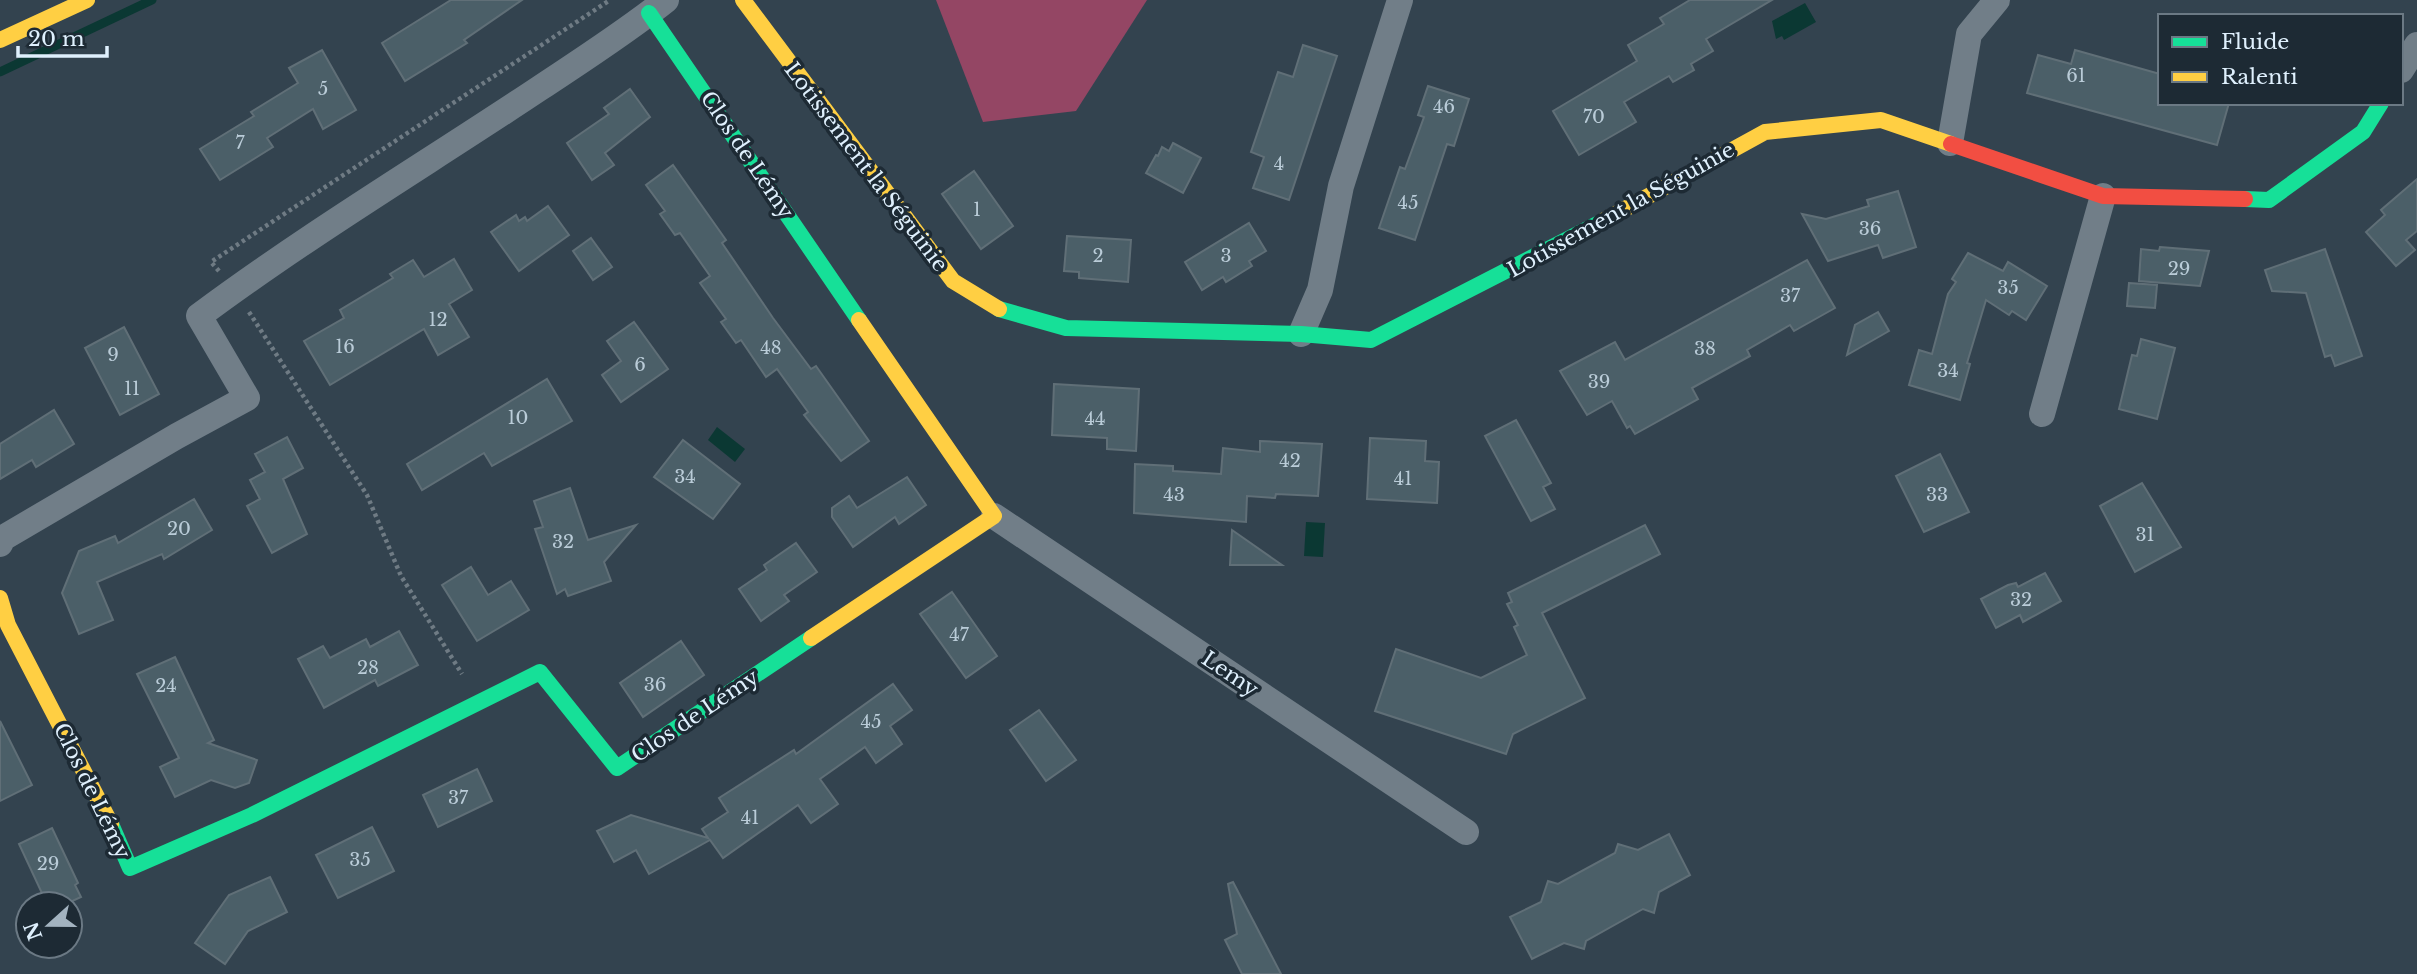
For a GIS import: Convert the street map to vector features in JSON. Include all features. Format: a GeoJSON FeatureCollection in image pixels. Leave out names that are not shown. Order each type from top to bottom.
{"type":"FeatureCollection","features":[{"type":"Feature","properties":{"kind":"street"},"geometry":{"type":"LineString","coordinates":[[0,40],[87,0]]}},
{"type":"Feature","properties":{"kind":"street","name":"Lotissement la Séguinie"},"geometry":{"type":"LineString","coordinates":[[743,0],[953,281],[996,308],[1066,328],[1301,334],[1371,340],[1520,266],[1765,132],[1881,120],[2103,196],[2269,200],[2363,132],[2380,105]]}},
{"type":"Feature","properties":{"kind":"street"},"geometry":{"type":"LineString","coordinates":[[1301,334],[1320,290],[1341,186],[1401,0]]}},
{"type":"Feature","properties":{"kind":"street"},"geometry":{"type":"LineString","coordinates":[[1950,143],[1969,34],[1997,0]]}},
{"type":"Feature","properties":{"kind":"street","name":"Clos de Lémy"},"geometry":{"type":"LineString","coordinates":[[0,544],[4,538],[247,398],[199,316],[235,289],[657,7],[994,516],[617,768],[540,672],[252,815],[130,868],[120,842],[8,625],[0,598]]}},
{"type":"Feature","properties":{"kind":"street"},"geometry":{"type":"LineString","coordinates":[[2403,68],[2417,45]]}},
{"type":"Feature","properties":{"kind":"street"},"geometry":{"type":"LineString","coordinates":[[2042,414],[2103,196]]}},
{"type":"Feature","properties":{"kind":"street","name":"Lemy"},"geometry":{"type":"LineString","coordinates":[[994,516],[1466,832]]}},
{"type":"Feature","properties":{"kind":"path"},"geometry":{"type":"LineString","coordinates":[[479,702],[401,576],[367,495],[235,289],[211,262],[610,0]]}},
{"type":"Feature","properties":{"kind":"shaded area"},"geometry":{"type":"Polygon","coordinates":[[[936,0],[1147,0],[1076,111],[983,122],[936,0]]]}},
{"type":"Feature","properties":{"kind":"shaded area"},"geometry":{"type":"Polygon","coordinates":[[[1805,3],[1816,22],[1784,40],[1782,36],[1776,39],[1772,21],[1805,3]]]}},
{"type":"Feature","properties":{"kind":"shaded area"},"geometry":{"type":"Polygon","coordinates":[[[717,427],[745,449],[735,462],[708,440],[717,427]]]}},
{"type":"Feature","properties":{"kind":"shaded area"},"geometry":{"type":"Polygon","coordinates":[[[1306,522],[1325,523],[1323,557],[1304,556],[1306,522]]]}},
{"type":"Feature","properties":{"kind":"building"},"geometry":{"type":"Polygon","coordinates":[[[451,0],[522,0],[464,40],[467,43],[405,81],[382,43],[451,0]]]}},
{"type":"Feature","properties":{"kind":"building"},"geometry":{"type":"Polygon","coordinates":[[[1690,0],[1772,0],[1706,39],[1713,51],[1691,64],[1694,70],[1673,82],[1669,76],[1624,102],[1636,122],[1579,155],[1553,111],[1637,61],[1628,45],[1664,24],[1660,18],[1690,0]]]}},
{"type":"Feature","properties":{"kind":"building"},"geometry":{"type":"Polygon","coordinates":[[[1303,45],[1337,56],[1289,200],[1253,188],[1264,157],[1251,152],[1278,72],[1293,77],[1303,45]]]}},
{"type":"Feature","properties":{"kind":"building"},"geometry":{"type":"Polygon","coordinates":[[[322,50],[356,110],[323,129],[313,109],[267,138],[273,147],[220,180],[200,149],[254,116],[251,112],[298,83],[289,68],[322,50]]]}},
{"type":"Feature","properties":{"kind":"building"},"geometry":{"type":"Polygon","coordinates":[[[2075,50],[2158,73],[2158,105],[2228,105],[2217,145],[2027,93],[2038,55],[2071,64],[2075,50]]]}},
{"type":"Feature","properties":{"kind":"building"},"geometry":{"type":"Polygon","coordinates":[[[1428,86],[1469,99],[1454,146],[1447,144],[1415,240],[1379,228],[1400,167],[1405,169],[1424,117],[1418,115],[1428,86]]]}},
{"type":"Feature","properties":{"kind":"building"},"geometry":{"type":"Polygon","coordinates":[[[630,89],[650,117],[605,153],[614,165],[592,180],[567,143],[609,114],[604,108],[630,89]]]}},
{"type":"Feature","properties":{"kind":"building"},"geometry":{"type":"Polygon","coordinates":[[[1173,143],[1201,158],[1183,193],[1146,173],[1162,147],[1169,151],[1173,143]]]}},
{"type":"Feature","properties":{"kind":"building"},"geometry":{"type":"Polygon","coordinates":[[[673,165],[726,240],[722,243],[773,318],[811,369],[816,366],[869,441],[841,461],[804,415],[808,412],[777,369],[766,377],[741,340],[736,343],[721,322],[726,319],[700,283],[710,276],[680,233],[675,235],[660,214],[665,211],[646,185],[673,165]]]}},
{"type":"Feature","properties":{"kind":"building"},"geometry":{"type":"Polygon","coordinates":[[[974,171],[1013,226],[981,249],[942,194],[974,171]]]}},
{"type":"Feature","properties":{"kind":"building"},"geometry":{"type":"Polygon","coordinates":[[[2417,179],[2417,231],[2406,240],[2415,250],[2396,266],[2366,232],[2385,215],[2381,210],[2417,179]]]}},
{"type":"Feature","properties":{"kind":"building"},"geometry":{"type":"Polygon","coordinates":[[[1898,191],[1916,247],[1883,258],[1878,245],[1828,261],[1802,214],[1826,219],[1869,206],[1867,200],[1898,191]]]}},
{"type":"Feature","properties":{"kind":"building"},"geometry":{"type":"Polygon","coordinates":[[[548,206],[569,235],[519,271],[491,232],[516,215],[519,221],[525,217],[527,221],[548,206]]]}},
{"type":"Feature","properties":{"kind":"building"},"geometry":{"type":"Polygon","coordinates":[[[1249,223],[1266,251],[1249,261],[1252,266],[1226,282],[1223,277],[1202,290],[1185,262],[1249,223]]]}},
{"type":"Feature","properties":{"kind":"building"},"geometry":{"type":"Polygon","coordinates":[[[1067,236],[1131,240],[1128,282],[1079,278],[1079,272],[1064,271],[1067,236]]]}},
{"type":"Feature","properties":{"kind":"building"},"geometry":{"type":"Polygon","coordinates":[[[591,238],[612,267],[593,280],[573,251],[591,238]]]}},
{"type":"Feature","properties":{"kind":"building"},"geometry":{"type":"Polygon","coordinates":[[[2160,247],[2209,251],[2200,286],[2139,281],[2141,249],[2159,251],[2160,247]]]}},
{"type":"Feature","properties":{"kind":"building"},"geometry":{"type":"Polygon","coordinates":[[[2325,249],[2362,356],[2335,366],[2331,355],[2325,357],[2306,293],[2272,291],[2265,270],[2325,249]]]}},
{"type":"Feature","properties":{"kind":"building"},"geometry":{"type":"Polygon","coordinates":[[[1968,253],[2003,271],[2008,262],[2047,286],[2026,320],[2012,311],[2009,315],[1986,300],[1967,363],[1970,364],[1960,400],[1909,385],[1919,350],[1932,354],[1948,294],[1956,282],[1952,279],[1968,253]]]}},
{"type":"Feature","properties":{"kind":"building"},"geometry":{"type":"Polygon","coordinates":[[[454,259],[472,290],[449,304],[469,337],[438,355],[424,329],[330,385],[304,341],[344,318],[340,310],[393,278],[390,274],[413,260],[424,277],[454,259]]]}},
{"type":"Feature","properties":{"kind":"building"},"geometry":{"type":"Polygon","coordinates":[[[1807,260],[1835,308],[1794,331],[1790,325],[1747,350],[1750,356],[1692,388],[1698,399],[1635,434],[1630,426],[1627,428],[1612,401],[1587,415],[1560,371],[1615,342],[1625,360],[1807,260]]]}},
{"type":"Feature","properties":{"kind":"building"},"geometry":{"type":"Polygon","coordinates":[[[2129,283],[2157,285],[2155,308],[2127,306],[2129,283]]]}},
{"type":"Feature","properties":{"kind":"building"},"geometry":{"type":"Polygon","coordinates":[[[1878,312],[1889,331],[1847,355],[1855,325],[1878,312]]]}},
{"type":"Feature","properties":{"kind":"building"},"geometry":{"type":"Polygon","coordinates":[[[634,322],[668,369],[621,402],[602,375],[621,361],[607,341],[634,322]]]}},
{"type":"Feature","properties":{"kind":"building"},"geometry":{"type":"Polygon","coordinates":[[[124,327],[159,394],[120,415],[85,348],[124,327]]]}},
{"type":"Feature","properties":{"kind":"building"},"geometry":{"type":"Polygon","coordinates":[[[2141,339],[2175,348],[2157,419],[2119,409],[2132,355],[2137,356],[2141,339]]]}},
{"type":"Feature","properties":{"kind":"building"},"geometry":{"type":"Polygon","coordinates":[[[547,379],[572,421],[492,466],[484,453],[422,490],[407,464],[547,379]]]}},
{"type":"Feature","properties":{"kind":"building"},"geometry":{"type":"Polygon","coordinates":[[[1054,384],[1139,389],[1136,451],[1107,449],[1107,438],[1052,435],[1054,384]]]}},
{"type":"Feature","properties":{"kind":"building"},"geometry":{"type":"Polygon","coordinates":[[[54,410],[74,444],[36,467],[32,460],[0,479],[0,444],[54,410]]]}},
{"type":"Feature","properties":{"kind":"building"},"geometry":{"type":"Polygon","coordinates":[[[1516,420],[1551,483],[1543,487],[1555,509],[1531,521],[1485,436],[1516,420]]]}},
{"type":"Feature","properties":{"kind":"building"},"geometry":{"type":"Polygon","coordinates":[[[287,437],[303,468],[283,479],[307,534],[272,553],[247,506],[260,499],[250,480],[265,472],[255,454],[287,437]]]}},
{"type":"Feature","properties":{"kind":"building"},"geometry":{"type":"Polygon","coordinates":[[[1370,438],[1426,441],[1425,461],[1439,462],[1437,503],[1367,499],[1370,438]]]}},
{"type":"Feature","properties":{"kind":"building"},"geometry":{"type":"Polygon","coordinates":[[[683,440],[740,484],[713,519],[654,477],[683,440]]]}},
{"type":"Feature","properties":{"kind":"building"},"geometry":{"type":"Polygon","coordinates":[[[1260,441],[1322,444],[1318,496],[1247,496],[1246,522],[1134,513],[1135,464],[1173,466],[1173,471],[1221,474],[1223,448],[1260,452],[1260,441]]]}},
{"type":"Feature","properties":{"kind":"building"},"geometry":{"type":"Polygon","coordinates":[[[1940,454],[1969,512],[1924,532],[1896,476],[1940,454]]]}},
{"type":"Feature","properties":{"kind":"building"},"geometry":{"type":"Polygon","coordinates":[[[907,477],[926,505],[899,524],[895,517],[853,547],[832,517],[832,508],[849,496],[857,508],[907,477]]]}},
{"type":"Feature","properties":{"kind":"building"},"geometry":{"type":"Polygon","coordinates":[[[2142,483],[2181,547],[2135,572],[2100,506],[2142,483]]]}},
{"type":"Feature","properties":{"kind":"building"},"geometry":{"type":"Polygon","coordinates":[[[570,488],[588,540],[636,525],[604,562],[611,581],[568,596],[565,589],[557,594],[535,529],[543,527],[534,501],[570,488]]]}},
{"type":"Feature","properties":{"kind":"building"},"geometry":{"type":"Polygon","coordinates":[[[194,499],[212,530],[164,559],[162,554],[97,582],[113,620],[79,634],[62,593],[79,551],[115,536],[118,543],[194,499]]]}},
{"type":"Feature","properties":{"kind":"building"},"geometry":{"type":"Polygon","coordinates":[[[1645,525],[1660,554],[1542,613],[1585,698],[1513,734],[1506,754],[1375,711],[1396,649],[1481,678],[1527,655],[1514,627],[1518,625],[1507,604],[1512,602],[1508,593],[1645,525]]]}},
{"type":"Feature","properties":{"kind":"building"},"geometry":{"type":"Polygon","coordinates":[[[1232,530],[1282,565],[1230,565],[1232,530]]]}},
{"type":"Feature","properties":{"kind":"building"},"geometry":{"type":"Polygon","coordinates":[[[796,543],[817,572],[784,595],[789,601],[761,621],[739,589],[767,570],[764,565],[796,543]]]}},
{"type":"Feature","properties":{"kind":"building"},"geometry":{"type":"Polygon","coordinates":[[[471,567],[488,595],[511,581],[529,610],[477,641],[442,585],[471,567]]]}},
{"type":"Feature","properties":{"kind":"building"},"geometry":{"type":"Polygon","coordinates":[[[2045,573],[2061,601],[2023,622],[2020,615],[1996,628],[1981,599],[2008,585],[2016,583],[2018,587],[2045,573]]]}},
{"type":"Feature","properties":{"kind":"building"},"geometry":{"type":"Polygon","coordinates":[[[952,592],[997,656],[966,678],[920,614],[952,592]]]}},
{"type":"Feature","properties":{"kind":"building"},"geometry":{"type":"Polygon","coordinates":[[[399,631],[418,665],[378,686],[375,680],[324,708],[298,659],[323,646],[330,658],[366,639],[370,647],[399,631]]]}},
{"type":"Feature","properties":{"kind":"building"},"geometry":{"type":"Polygon","coordinates":[[[681,641],[704,675],[643,717],[620,683],[681,641]]]}},
{"type":"Feature","properties":{"kind":"building"},"geometry":{"type":"Polygon","coordinates":[[[175,657],[214,740],[208,743],[257,760],[249,783],[235,788],[211,780],[175,797],[160,767],[179,758],[137,674],[175,657]]]}},
{"type":"Feature","properties":{"kind":"building"},"geometry":{"type":"Polygon","coordinates":[[[893,684],[912,710],[890,726],[902,744],[876,763],[865,747],[820,779],[838,804],[811,823],[798,805],[723,858],[710,840],[649,874],[636,850],[614,862],[597,831],[631,815],[708,838],[702,829],[728,812],[719,798],[794,750],[796,754],[893,684]]]}},
{"type":"Feature","properties":{"kind":"building"},"geometry":{"type":"Polygon","coordinates":[[[1039,710],[1076,760],[1046,781],[1010,730],[1039,710]]]}},
{"type":"Feature","properties":{"kind":"building"},"geometry":{"type":"Polygon","coordinates":[[[0,721],[32,785],[0,801],[0,721]]]}},
{"type":"Feature","properties":{"kind":"building"},"geometry":{"type":"Polygon","coordinates":[[[477,769],[492,801],[438,827],[423,795],[477,769]]]}},
{"type":"Feature","properties":{"kind":"building"},"geometry":{"type":"Polygon","coordinates":[[[372,827],[394,871],[338,898],[316,855],[372,827]]]}},
{"type":"Feature","properties":{"kind":"building"},"geometry":{"type":"Polygon","coordinates":[[[52,828],[78,883],[75,885],[78,890],[40,890],[19,844],[52,828]]]}},
{"type":"Feature","properties":{"kind":"building"},"geometry":{"type":"Polygon","coordinates":[[[1669,834],[1690,875],[1659,892],[1654,913],[1643,909],[1586,941],[1584,949],[1564,943],[1532,959],[1510,917],[1541,902],[1548,881],[1558,884],[1615,853],[1618,844],[1638,850],[1669,834]]]}},
{"type":"Feature","properties":{"kind":"building"},"geometry":{"type":"Polygon","coordinates":[[[270,877],[287,912],[248,931],[225,964],[195,943],[229,895],[270,877]]]}},
{"type":"Feature","properties":{"kind":"building"},"geometry":{"type":"Polygon","coordinates":[[[1233,882],[1281,974],[1242,974],[1225,940],[1237,934],[1228,884],[1233,882]]]}},
{"type":"Feature","properties":{"kind":"waterway"},"geometry":{"type":"LineString","coordinates":[[0,72],[152,0]]}},
{"type":"Feature","properties":{"kind":"traffic: fast"},"geometry":{"type":"LineString","coordinates":[[649,13],[859,320]]}},
{"type":"Feature","properties":{"kind":"traffic: fast"},"geometry":{"type":"LineString","coordinates":[[2245,199],[2269,200],[2363,132],[2380,105]]}},
{"type":"Feature","properties":{"kind":"traffic: fast"},"geometry":{"type":"LineString","coordinates":[[999,309],[1066,328],[1301,334],[1371,340],[1603,221]]}},
{"type":"Feature","properties":{"kind":"traffic: fast"},"geometry":{"type":"LineString","coordinates":[[111,824],[130,868],[252,815],[540,672],[617,768],[811,638]]}},
{"type":"Feature","properties":{"kind":"traffic: slow"},"geometry":{"type":"LineString","coordinates":[[0,40],[87,0]]}},
{"type":"Feature","properties":{"kind":"traffic: slow"},"geometry":{"type":"LineString","coordinates":[[743,0],[953,281],[999,309]]}},
{"type":"Feature","properties":{"kind":"traffic: slow"},"geometry":{"type":"LineString","coordinates":[[1603,221],[1765,132],[1881,120],[1951,144]]}},
{"type":"Feature","properties":{"kind":"traffic: slow"},"geometry":{"type":"LineString","coordinates":[[811,638],[994,516],[859,320]]}},
{"type":"Feature","properties":{"kind":"traffic: slow"},"geometry":{"type":"LineString","coordinates":[[0,598],[8,625],[111,824]]}},
{"type":"Feature","properties":{"kind":"traffic: jam"},"geometry":{"type":"LineString","coordinates":[[1951,144],[2103,196],[2245,199]]}}]}
